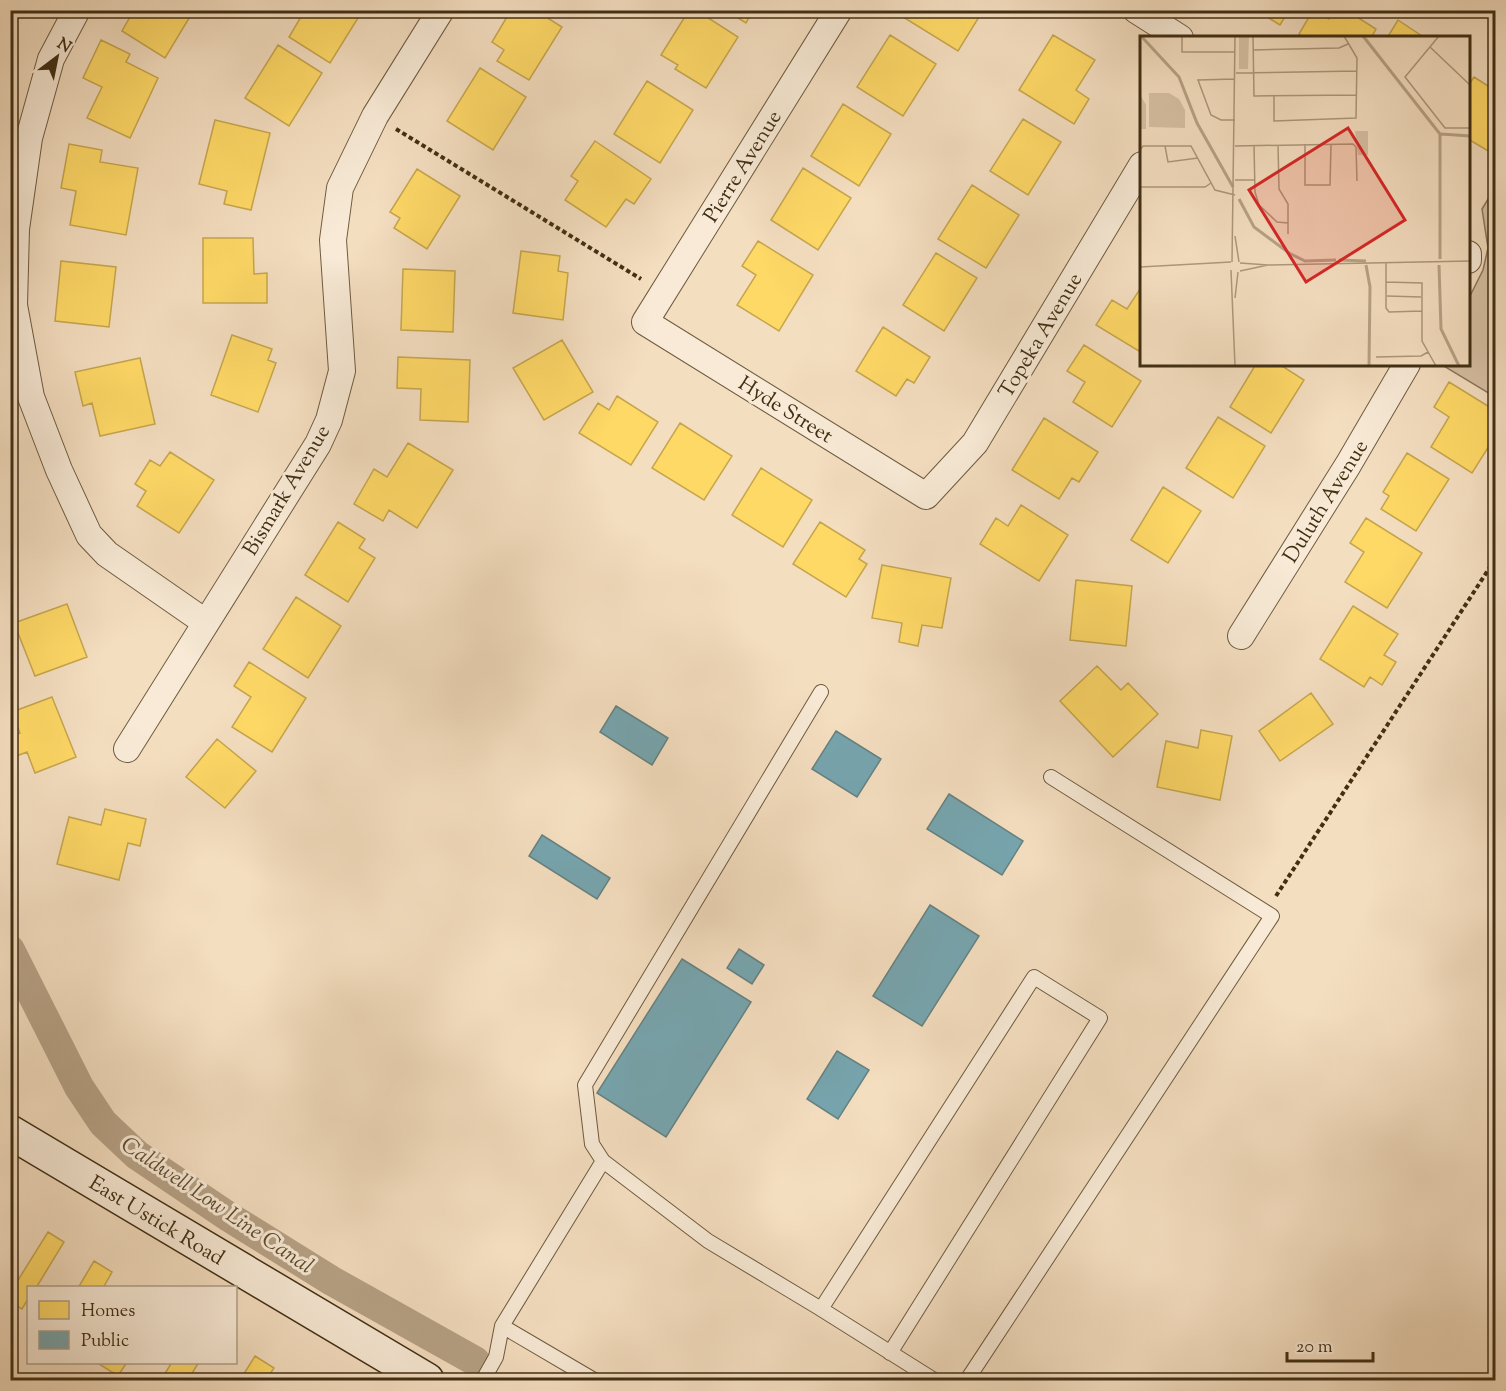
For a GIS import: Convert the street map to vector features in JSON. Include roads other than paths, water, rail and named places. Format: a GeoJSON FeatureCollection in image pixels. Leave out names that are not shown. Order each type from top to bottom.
{"type":"FeatureCollection","features":[{"type":"Feature","properties":{"kind":"main road","name":"East Ustick Road"},"geometry":{"type":"LineString","coordinates":[[10,1132],[426,1380]]}},
{"type":"Feature","properties":{"kind":"street"},"geometry":{"type":"LineString","coordinates":[[77,10],[48,70],[29,138],[16,229],[14,305],[31,397],[59,470],[89,535],[107,554],[205,621]]}},
{"type":"Feature","properties":{"kind":"street","name":"Bismark Avenue"},"geometry":{"type":"LineString","coordinates":[[127,749],[205,621],[318,444],[329,420],[342,371],[333,240],[340,188],[375,116],[441,10]]}},
{"type":"Feature","properties":{"kind":"street","name":"Pierre Avenue"},"geometry":{"type":"LineString","coordinates":[[645,322],[839,10]]}},
{"type":"Feature","properties":{"kind":"street"},"geometry":{"type":"LineString","coordinates":[[1136,10],[1177,36]]}},
{"type":"Feature","properties":{"kind":"street","name":"Topeka Avenue"},"geometry":{"type":"LineString","coordinates":[[926,496],[975,443],[1140,168]]}},
{"type":"Feature","properties":{"kind":"street","name":"Hyde Street"},"geometry":{"type":"LineString","coordinates":[[645,322],[926,496]]}},
{"type":"Feature","properties":{"kind":"street","name":"Duluth Avenue"},"geometry":{"type":"LineString","coordinates":[[1241,636],[1348,465],[1406,366]]}},
{"type":"Feature","properties":{"kind":"lane"},"geometry":{"type":"LineString","coordinates":[[821,692],[585,1085],[592,1144],[603,1161],[708,1241],[934,1380]]}},
{"type":"Feature","properties":{"kind":"lane"},"geometry":{"type":"LineString","coordinates":[[967,1380],[1272,916],[1051,777]]}},
{"type":"Feature","properties":{"kind":"lane"},"geometry":{"type":"LineString","coordinates":[[821,1309],[1034,977],[1100,1018],[890,1353]]}},
{"type":"Feature","properties":{"kind":"lane"},"geometry":{"type":"LineString","coordinates":[[483,1380],[496,1357],[502,1326],[603,1161]]}},
{"type":"Feature","properties":{"kind":"lane"},"geometry":{"type":"LineString","coordinates":[[502,1326],[594,1380]]}},
{"type":"Feature","properties":{"kind":"waterway","name":"Caldwell Low Line Canal"},"geometry":{"type":"LineString","coordinates":[[10,950],[79,1087],[103,1123],[137,1155],[229,1217],[332,1281],[475,1361]]}}]}
